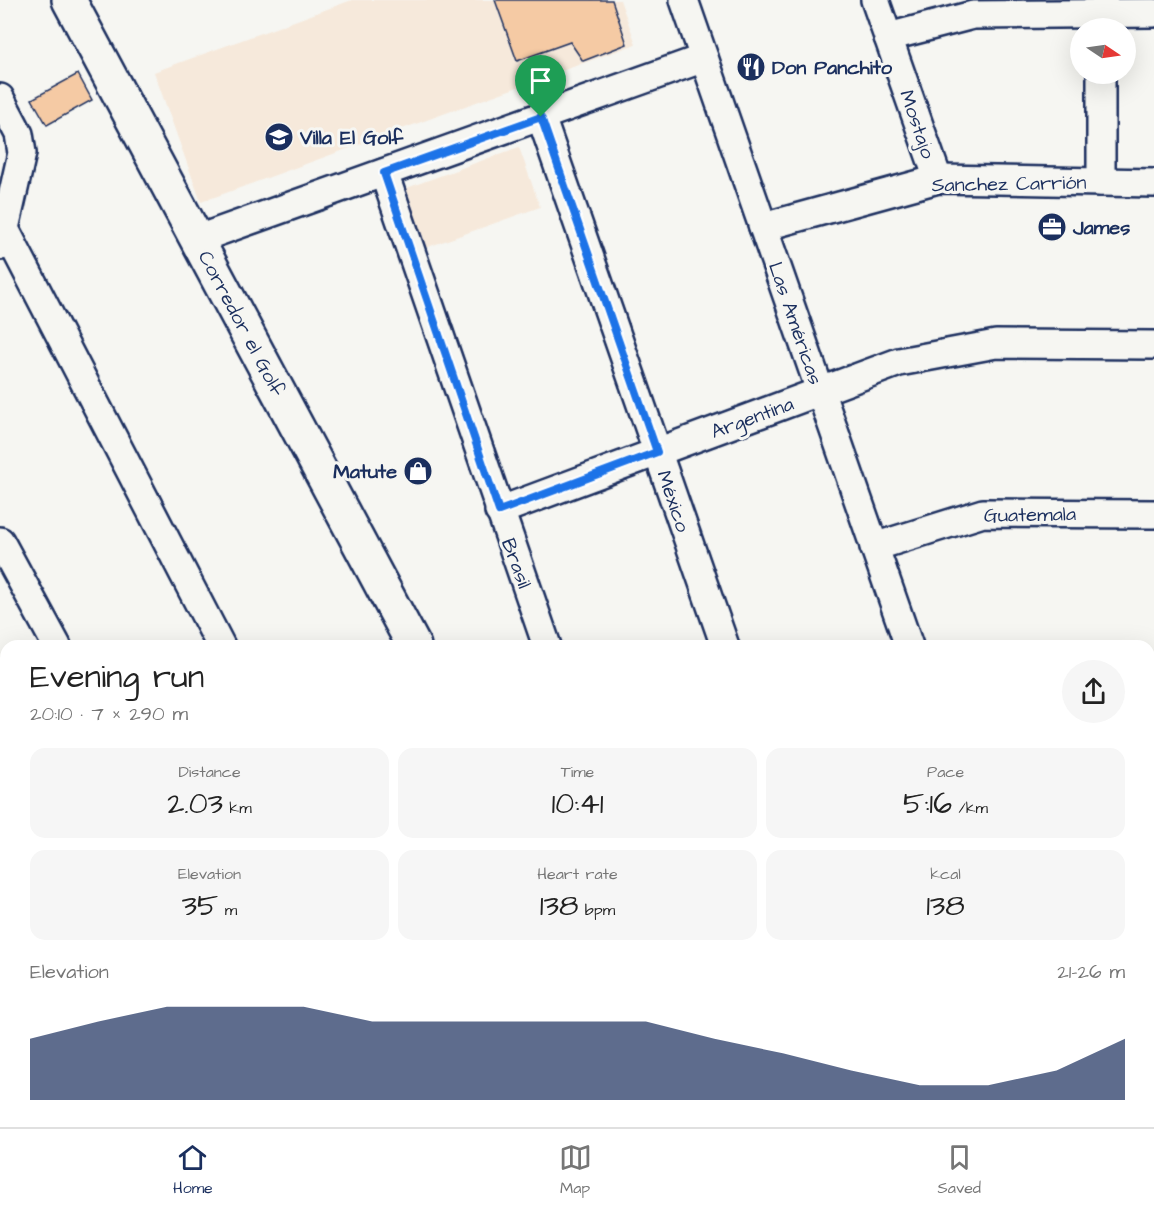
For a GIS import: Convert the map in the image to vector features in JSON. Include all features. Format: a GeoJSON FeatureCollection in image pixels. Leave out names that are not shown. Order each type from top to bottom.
{"type":"FeatureCollection","features":[{"type":"Feature","properties":{"kind":"street","name":"Corredor el Golf"},"geometry":{"type":"LineString","coordinates":[[69,0],[411,640]]}},
{"type":"Feature","properties":{"kind":"street","name":"Las Américas"},"geometry":{"type":"LineString","coordinates":[[684,0],[907,640]]}},
{"type":"Feature","properties":{"kind":"street","name":"Mostajo"},"geometry":{"type":"LineString","coordinates":[[875,0],[938,180]]}},
{"type":"Feature","properties":{"kind":"street"},"geometry":{"type":"LineString","coordinates":[[888,37],[973,15],[1154,13]]}},
{"type":"Feature","properties":{"kind":"street"},"geometry":{"type":"LineString","coordinates":[[198,239],[704,58]]}},
{"type":"Feature","properties":{"kind":"street"},"geometry":{"type":"LineString","coordinates":[[1101,84],[1101,182]]}},
{"type":"Feature","properties":{"kind":"street"},"geometry":{"type":"LineString","coordinates":[[0,98],[19,134],[22,153],[2,239],[218,640]]}},
{"type":"Feature","properties":{"kind":"street","name":"México"},"geometry":{"type":"LineString","coordinates":[[541,117],[722,640]]}},
{"type":"Feature","properties":{"kind":"street","name":"Brasil"},"geometry":{"type":"LineString","coordinates":[[384,173],[545,640]]}},
{"type":"Feature","properties":{"kind":"street","name":"Sanchez Carrión"},"geometry":{"type":"LineString","coordinates":[[763,227],[938,180],[1154,183]]}},
{"type":"Feature","properties":{"kind":"street","name":"Argentina"},"geometry":{"type":"LineString","coordinates":[[499,511],[899,363],[996,344],[1154,345]]}},
{"type":"Feature","properties":{"kind":"street","name":"Guatemala"},"geometry":{"type":"LineString","coordinates":[[874,547],[983,513],[1154,513]]}},
{"type":"Feature","properties":{"kind":"street"},"geometry":{"type":"LineString","coordinates":[[0,541],[54,640]]}},
{"type":"Feature","properties":{"kind":"shaded area","name":"Villa El Golf"},"geometry":{"type":"Polygon","coordinates":[[[352,0],[620,0],[636,44],[201,202],[154,72],[352,0]]]}},
{"type":"Feature","properties":{"kind":"shaded area"},"geometry":{"type":"Polygon","coordinates":[[[519,147],[540,207],[425,248],[404,189],[519,147]]]}},
{"type":"Feature","properties":{"kind":"building"},"geometry":{"type":"Polygon","coordinates":[[[495,0],[612,0],[627,44],[583,61],[570,42],[517,61],[495,0]]]}},
{"type":"Feature","properties":{"kind":"building"},"geometry":{"type":"Polygon","coordinates":[[[78,74],[92,100],[47,125],[32,99],[78,74]]]}},
{"type":"Feature","properties":{"kind":"place","name":"Don Panchito"},"geometry":{"type":"Point","coordinates":[751,67]}},
{"type":"Feature","properties":{"kind":"place","name":"Villa El Golf"},"geometry":{"type":"Point","coordinates":[279,137]}},
{"type":"Feature","properties":{"kind":"place","name":"James"},"geometry":{"type":"Point","coordinates":[1052,227]}},
{"type":"Feature","properties":{"kind":"place","name":"Matute"},"geometry":{"type":"Point","coordinates":[418,471]}},
{"type":"Feature","properties":{"kind":"route"},"geometry":{"type":"LineString","coordinates":[[541,117],[657,452],[499,511],[384,173],[541,117]]}}]}
